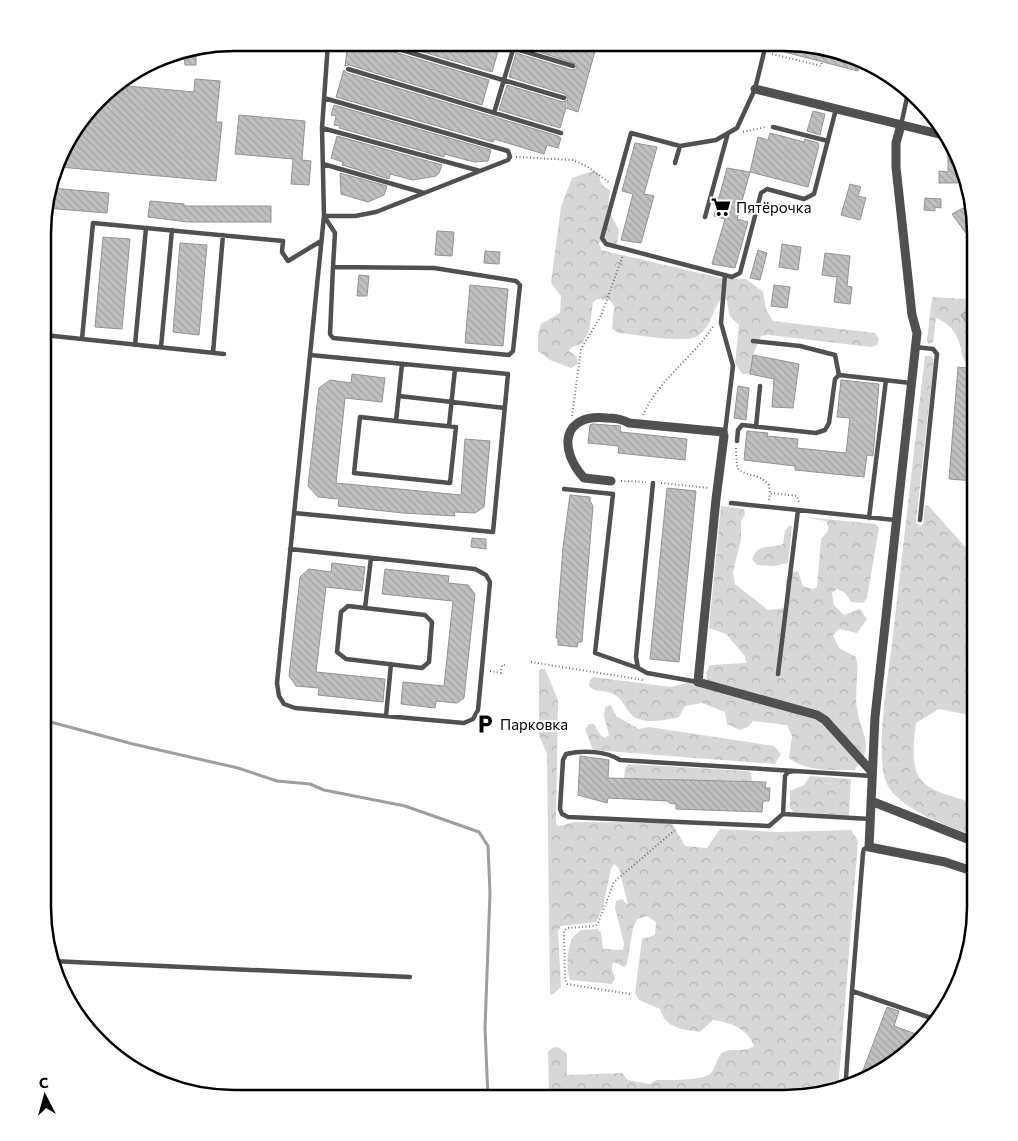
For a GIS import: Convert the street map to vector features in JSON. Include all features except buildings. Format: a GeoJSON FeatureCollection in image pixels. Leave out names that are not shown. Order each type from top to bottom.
{"type":"FeatureCollection","features":[{"type":"Feature","properties":{"kind":"street"},"geometry":{"type":"LineString","coordinates":[[755,89],[936,133]]}},
{"type":"Feature","properties":{"kind":"street"},"geometry":{"type":"LineString","coordinates":[[901,125],[896,143],[896,167],[912,315],[917,333],[895,520],[875,717],[869,847],[945,862],[967,869]]}},
{"type":"Feature","properties":{"kind":"street"},"geometry":{"type":"LineString","coordinates":[[611,481],[584,478],[576,469],[568,448],[570,430],[583,418],[592,416],[622,419],[630,423],[723,432],[719,489],[716,500],[698,682],[817,714],[825,720],[872,774]]}},
{"type":"Feature","properties":{"kind":"street"},"geometry":{"type":"LineString","coordinates":[[871,801],[967,839]]}},
{"type":"Feature","properties":{"kind":"lane"},"geometry":{"type":"LineString","coordinates":[[290,548],[475,570],[486,575],[490,582],[482,670],[478,710],[472,719],[464,723],[295,708],[284,704],[279,696],[277,683],[290,548],[324,216],[322,128],[327,51]]}},
{"type":"Feature","properties":{"kind":"lane"},"geometry":{"type":"LineString","coordinates":[[405,51],[564,98]]}},
{"type":"Feature","properties":{"kind":"lane"},"geometry":{"type":"LineString","coordinates":[[494,113],[513,51]]}},
{"type":"Feature","properties":{"kind":"lane"},"geometry":{"type":"LineString","coordinates":[[528,51],[572,66]]}},
{"type":"Feature","properties":{"kind":"lane"},"geometry":{"type":"LineString","coordinates":[[764,52],[755,89],[737,128],[716,140],[680,146],[631,133],[602,238],[606,244],[732,277],[740,272],[760,194],[768,189],[804,199],[814,194],[836,109]]}},
{"type":"Feature","properties":{"kind":"lane"},"geometry":{"type":"LineString","coordinates":[[348,69],[561,134]]}},
{"type":"Feature","properties":{"kind":"lane"},"geometry":{"type":"LineString","coordinates":[[324,98],[508,151],[510,157],[508,160],[376,212],[355,216],[324,216]]}},
{"type":"Feature","properties":{"kind":"lane"},"geometry":{"type":"LineString","coordinates":[[901,125],[906,99]]}},
{"type":"Feature","properties":{"kind":"lane"},"geometry":{"type":"LineString","coordinates":[[773,127],[828,141]]}},
{"type":"Feature","properties":{"kind":"lane"},"geometry":{"type":"LineString","coordinates":[[322,128],[480,171]]}},
{"type":"Feature","properties":{"kind":"lane"},"geometry":{"type":"LineString","coordinates":[[705,217],[728,133]]}},
{"type":"Feature","properties":{"kind":"lane"},"geometry":{"type":"LineString","coordinates":[[675,163],[680,146]]}},
{"type":"Feature","properties":{"kind":"lane"},"geometry":{"type":"LineString","coordinates":[[323,164],[424,193]]}},
{"type":"Feature","properties":{"kind":"lane"},"geometry":{"type":"LineString","coordinates":[[324,216],[335,233],[333,267],[330,334],[333,338],[509,355],[513,351],[520,285],[516,281],[434,268],[333,267]]}},
{"type":"Feature","properties":{"kind":"lane"},"geometry":{"type":"LineString","coordinates":[[82,339],[93,223],[283,241],[282,252],[288,262],[321,241]]}},
{"type":"Feature","properties":{"kind":"lane"},"geometry":{"type":"LineString","coordinates":[[136,345],[146,228]]}},
{"type":"Feature","properties":{"kind":"lane"},"geometry":{"type":"LineString","coordinates":[[161,347],[172,230]]}},
{"type":"Feature","properties":{"kind":"lane"},"geometry":{"type":"LineString","coordinates":[[213,353],[223,235]]}},
{"type":"Feature","properties":{"kind":"lane"},"geometry":{"type":"LineString","coordinates":[[724,436],[733,366],[722,323],[725,275]]}},
{"type":"Feature","properties":{"kind":"lane"},"geometry":{"type":"LineString","coordinates":[[51,336],[224,354]]}},
{"type":"Feature","properties":{"kind":"lane"},"geometry":{"type":"LineString","coordinates":[[753,341],[800,346],[835,355],[839,375]]}},
{"type":"Feature","properties":{"kind":"lane"},"geometry":{"type":"LineString","coordinates":[[916,348],[933,349],[937,354],[920,520]]}},
{"type":"Feature","properties":{"kind":"lane"},"geometry":{"type":"LineString","coordinates":[[294,513],[493,532],[508,374],[310,355]]}},
{"type":"Feature","properties":{"kind":"lane"},"geometry":{"type":"LineString","coordinates":[[396,421],[402,364]]}},
{"type":"Feature","properties":{"kind":"lane"},"geometry":{"type":"LineString","coordinates":[[449,426],[455,369]]}},
{"type":"Feature","properties":{"kind":"lane"},"geometry":{"type":"LineString","coordinates":[[839,375],[911,383]]}},
{"type":"Feature","properties":{"kind":"lane"},"geometry":{"type":"LineString","coordinates":[[737,441],[738,430],[742,426],[816,433],[825,430],[829,423],[835,379],[839,375]]}},
{"type":"Feature","properties":{"kind":"lane"},"geometry":{"type":"LineString","coordinates":[[869,518],[886,380]]}},
{"type":"Feature","properties":{"kind":"lane"},"geometry":{"type":"LineString","coordinates":[[756,427],[760,386]]}},
{"type":"Feature","properties":{"kind":"lane"},"geometry":{"type":"LineString","coordinates":[[399,396],[505,408]]}},
{"type":"Feature","properties":{"kind":"lane"},"geometry":{"type":"LineString","coordinates":[[360,417],[396,421],[456,427],[450,483],[354,473],[360,417]]}},
{"type":"Feature","properties":{"kind":"lane"},"geometry":{"type":"LineString","coordinates":[[638,668],[636,657],[653,483]]}},
{"type":"Feature","properties":{"kind":"lane"},"geometry":{"type":"LineString","coordinates":[[564,489],[613,494],[595,653],[647,673],[698,682]]}},
{"type":"Feature","properties":{"kind":"lane"},"geometry":{"type":"LineString","coordinates":[[731,504],[895,520]]}},
{"type":"Feature","properties":{"kind":"lane"},"geometry":{"type":"LineString","coordinates":[[778,674],[798,510]]}},
{"type":"Feature","properties":{"kind":"lane"},"geometry":{"type":"LineString","coordinates":[[365,608],[371,558]]}},
{"type":"Feature","properties":{"kind":"lane"},"geometry":{"type":"LineString","coordinates":[[348,606],[365,608],[424,615],[432,622],[429,662],[422,668],[346,659],[337,652],[342,612],[348,606]]}},
{"type":"Feature","properties":{"kind":"lane"},"geometry":{"type":"LineString","coordinates":[[386,716],[391,664]]}},
{"type":"Feature","properties":{"kind":"lane"},"geometry":{"type":"LineString","coordinates":[[795,771],[788,772],[785,776],[783,814],[770,826],[568,817],[562,814],[560,810],[563,760],[566,754],[574,752],[610,754],[620,760],[872,774]]}},
{"type":"Feature","properties":{"kind":"lane"},"geometry":{"type":"LineString","coordinates":[[783,814],[870,819]]}},
{"type":"Feature","properties":{"kind":"lane"},"geometry":{"type":"LineString","coordinates":[[846,1079],[863,853],[864,849],[869,847]]}},
{"type":"Feature","properties":{"kind":"lane"},"geometry":{"type":"LineString","coordinates":[[59,961],[410,977]]}},
{"type":"Feature","properties":{"kind":"lane"},"geometry":{"type":"LineString","coordinates":[[852,991],[929,1017]]}},
{"type":"Feature","properties":{"kind":"path"},"geometry":{"type":"LineString","coordinates":[[764,52],[821,66],[822,61]]}},
{"type":"Feature","properties":{"kind":"path"},"geometry":{"type":"LineString","coordinates":[[728,133],[773,127]]}},
{"type":"Feature","properties":{"kind":"path"},"geometry":{"type":"LineString","coordinates":[[510,157],[572,160],[588,166],[616,186]]}},
{"type":"Feature","properties":{"kind":"path"},"geometry":{"type":"LineString","coordinates":[[570,430],[581,350],[602,316],[625,249]]}},
{"type":"Feature","properties":{"kind":"path"},"geometry":{"type":"LineString","coordinates":[[639,424],[648,403],[671,374],[706,337],[716,322]]}},
{"type":"Feature","properties":{"kind":"path"},"geometry":{"type":"LineString","coordinates":[[737,441],[737,468],[743,474],[761,476],[769,485],[769,508]]}},
{"type":"Feature","properties":{"kind":"path"},"geometry":{"type":"LineString","coordinates":[[611,481],[719,489]]}},
{"type":"Feature","properties":{"kind":"path"},"geometry":{"type":"LineString","coordinates":[[770,494],[797,496],[800,499],[798,510]]}},
{"type":"Feature","properties":{"kind":"path"},"geometry":{"type":"LineString","coordinates":[[531,662],[646,680]]}},
{"type":"Feature","properties":{"kind":"path"},"geometry":{"type":"LineString","coordinates":[[482,670],[501,673],[502,665],[505,665]]}},
{"type":"Feature","properties":{"kind":"path"},"geometry":{"type":"LineString","coordinates":[[630,994],[567,984],[565,979],[564,931],[567,928],[595,926],[598,924],[608,893],[614,882],[684,822]]}},
{"type":"Feature","properties":{"kind":"green space"},"geometry":{"type":"Polygon","coordinates":[[[593,171],[599,174],[602,184],[610,190],[608,209],[619,230],[617,244],[611,245],[604,240],[599,243],[601,250],[725,279],[746,279],[763,292],[766,309],[773,321],[875,333],[879,339],[877,345],[871,347],[768,335],[761,336],[753,355],[750,374],[742,374],[735,363],[739,325],[729,315],[727,300],[723,296],[707,327],[693,338],[683,339],[619,333],[612,329],[614,306],[610,300],[597,299],[593,302],[589,331],[582,344],[572,347],[569,351],[576,356],[578,364],[571,368],[550,360],[538,351],[538,335],[541,324],[560,313],[561,296],[551,283],[561,207],[572,178],[593,171]]]}},
{"type":"Feature","properties":{"kind":"green space"},"geometry":{"type":"Polygon","coordinates":[[[932,297],[967,299],[967,311],[961,315],[967,324],[967,362],[962,356],[955,333],[946,323],[936,318],[933,342],[929,344],[927,341],[932,297]]]}},
{"type":"Feature","properties":{"kind":"green space"},"geometry":{"type":"Polygon","coordinates":[[[925,356],[931,356],[934,360],[916,522],[920,526],[923,524],[925,505],[928,505],[967,549],[967,714],[939,709],[916,723],[914,759],[916,771],[930,787],[941,793],[967,801],[967,833],[912,809],[892,792],[886,782],[883,770],[882,735],[925,356]]]}},
{"type":"Feature","properties":{"kind":"green space"},"geometry":{"type":"Polygon","coordinates":[[[721,506],[744,509],[745,514],[741,521],[741,540],[733,572],[735,584],[768,610],[785,608],[788,595],[785,581],[791,573],[798,571],[803,586],[813,589],[817,587],[821,539],[827,533],[828,526],[826,521],[805,517],[876,524],[879,528],[867,598],[863,603],[851,602],[845,593],[837,589],[832,593],[834,605],[844,615],[860,609],[867,619],[857,633],[839,629],[833,635],[839,648],[856,657],[857,663],[856,702],[866,746],[865,754],[854,770],[812,768],[796,763],[789,758],[792,736],[787,725],[753,721],[748,727],[740,730],[727,724],[725,712],[702,703],[685,706],[679,717],[653,721],[640,720],[630,713],[614,694],[589,686],[590,680],[593,677],[671,687],[689,682],[708,682],[706,673],[710,665],[746,663],[745,656],[726,634],[709,628],[721,506]]]}},
{"type":"Feature","properties":{"kind":"green space"},"geometry":{"type":"Polygon","coordinates":[[[789,526],[792,526],[788,563],[773,566],[757,565],[752,559],[758,550],[764,547],[783,544],[785,531],[789,526]]]}},
{"type":"Feature","properties":{"kind":"green space"},"geometry":{"type":"Polygon","coordinates":[[[545,669],[558,700],[556,824],[559,826],[575,822],[672,823],[685,846],[707,848],[720,829],[778,832],[851,830],[858,841],[839,1081],[808,1088],[784,1090],[550,1090],[548,1052],[552,1048],[558,1047],[567,1054],[567,1075],[622,1073],[628,1080],[650,1084],[656,1080],[684,1080],[706,1076],[712,1072],[719,1056],[724,1052],[728,1050],[745,1050],[754,1046],[747,1035],[738,1027],[713,1020],[700,1032],[681,1029],[666,1021],[660,1009],[639,1000],[635,993],[642,939],[655,935],[656,922],[647,916],[637,919],[633,928],[627,964],[624,967],[614,962],[612,969],[615,978],[612,984],[570,980],[568,965],[569,948],[572,939],[581,930],[598,929],[601,933],[603,949],[623,950],[624,944],[615,908],[616,901],[622,899],[628,905],[619,868],[614,864],[611,869],[603,907],[596,922],[561,926],[558,931],[561,987],[552,995],[550,993],[547,754],[539,735],[539,671],[545,669]]]}},
{"type":"Feature","properties":{"kind":"green space"},"geometry":{"type":"Polygon","coordinates":[[[611,705],[616,716],[639,729],[649,727],[774,746],[781,754],[775,764],[593,750],[585,729],[589,724],[594,724],[601,736],[605,738],[609,735],[604,716],[605,707],[611,705]]]}},
{"type":"Feature","properties":{"kind":"green space"},"geometry":{"type":"Polygon","coordinates":[[[628,764],[748,771],[751,773],[752,781],[685,780],[685,783],[677,783],[677,779],[624,778],[625,768],[628,764]]]}},
{"type":"Feature","properties":{"kind":"green space"},"geometry":{"type":"Polygon","coordinates":[[[810,776],[851,779],[849,816],[794,812],[790,808],[790,791],[804,785],[810,776]]]}},
{"type":"Feature","properties":{"kind":"waterway"},"geometry":{"type":"LineString","coordinates":[[51,722],[133,744],[238,768],[277,781],[310,784],[324,790],[405,806],[479,832],[488,846],[490,893],[485,1028],[488,1090]]}},
{"type":"Feature","properties":{"kind":"place","name":"Пятёрочка"},"geometry":{"type":"Point","coordinates":[721,207]}},
{"type":"Feature","properties":{"kind":"place","name":"Парковка"},"geometry":{"type":"Point","coordinates":[485,724]}}]}
